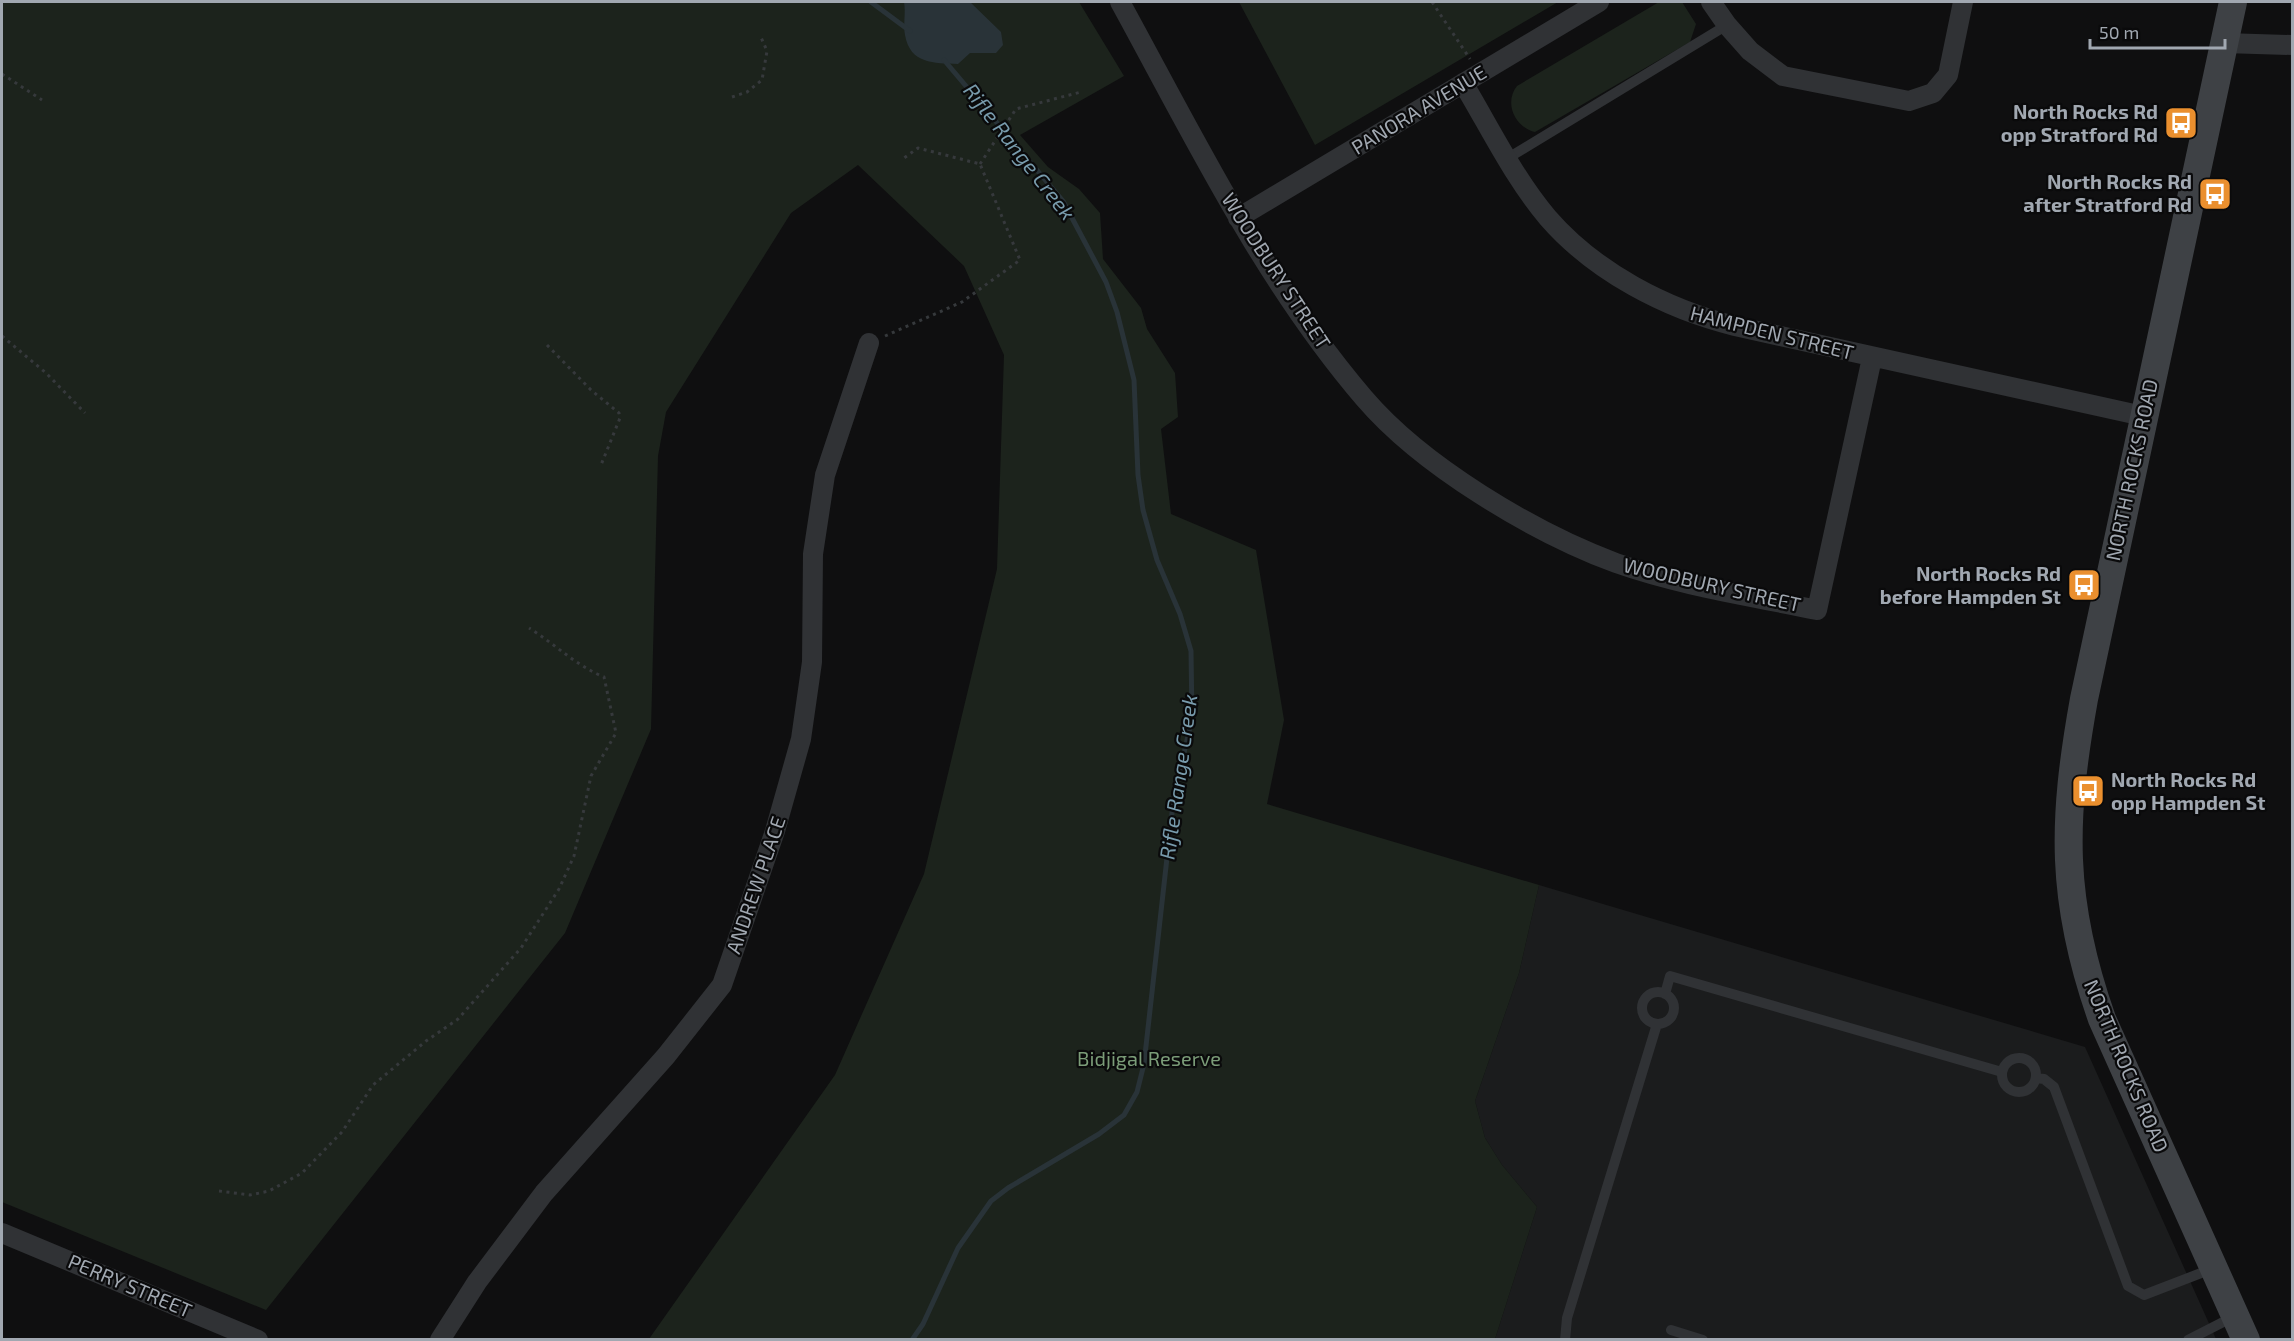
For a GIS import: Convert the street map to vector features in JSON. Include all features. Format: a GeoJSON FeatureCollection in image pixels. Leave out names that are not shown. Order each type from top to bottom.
{"type":"FeatureCollection","features":[{"type":"Feature","properties":{"kind":"main road","name":"NORTH ROCKS ROAD"},"geometry":{"type":"LineString","coordinates":[[2233,2],[2143,416],[2074,752],[2067,828],[2069,883],[2088,978],[2107,1031],[2241,1328]]}},
{"type":"Feature","properties":{"kind":"street","name":"WOODBURY STREET"},"geometry":{"type":"LineString","coordinates":[[1120,2],[1238,218],[1299,314],[1365,399],[1433,463],[1545,532],[1616,563],[1666,578],[1817,610],[1872,358]]}},
{"type":"Feature","properties":{"kind":"street","name":"PANORA AVENUE"},"geometry":{"type":"LineString","coordinates":[[1238,218],[1599,2]]}},
{"type":"Feature","properties":{"kind":"street"},"geometry":{"type":"LineString","coordinates":[[1711,2],[1727,26],[1761,61],[1783,76],[1901,100],[1939,101],[1952,65],[1963,2]]}},
{"type":"Feature","properties":{"kind":"street"},"geometry":{"type":"LineString","coordinates":[[2224,43],[2292,45]]}},
{"type":"Feature","properties":{"kind":"street","name":"HAMPDEN STREET"},"geometry":{"type":"LineString","coordinates":[[1471,78],[1508,158],[1548,218],[1570,239],[1633,286],[1699,317],[1872,358],[2143,416]]}},
{"type":"Feature","properties":{"kind":"street","name":"ANDREW PLACE"},"geometry":{"type":"LineString","coordinates":[[440,1340],[477,1282],[544,1193],[666,1056],[722,985],[776,831],[801,740],[812,662],[813,554],[825,475],[869,343]]}},
{"type":"Feature","properties":{"kind":"street","name":"PERRY STREET"},"geometry":{"type":"LineString","coordinates":[[2,1233],[258,1340]]}},
{"type":"Feature","properties":{"kind":"lane"},"geometry":{"type":"LineString","coordinates":[[1508,158],[1727,26]]}},
{"type":"Feature","properties":{"kind":"lane"},"geometry":{"type":"LineString","coordinates":[[1665,994],[1670,976],[2002,1072]]}},
{"type":"Feature","properties":{"kind":"lane"},"geometry":{"type":"LineString","coordinates":[[1657,1024],[1644,1016],[1642,1006],[1650,994],[1665,994]]}},
{"type":"Feature","properties":{"kind":"lane"},"geometry":{"type":"LineString","coordinates":[[1657,1024],[1666,1021],[1672,1014],[1673,1005],[1665,994]]}},
{"type":"Feature","properties":{"kind":"lane"},"geometry":{"type":"LineString","coordinates":[[1565,1340],[1567,1318],[1657,1024]]}},
{"type":"Feature","properties":{"kind":"lane"},"geometry":{"type":"LineString","coordinates":[[2024,1058],[2033,1065],[2036,1078],[2028,1090],[2017,1092],[2007,1088],[2002,1072],[2008,1062],[2024,1058]]}},
{"type":"Feature","properties":{"kind":"lane"},"geometry":{"type":"LineString","coordinates":[[2036,1078],[2044,1079],[2054,1087],[2128,1286],[2144,1295],[2214,1268]]}},
{"type":"Feature","properties":{"kind":"lane"},"geometry":{"type":"LineString","coordinates":[[2188,1340],[2241,1328]]}},
{"type":"Feature","properties":{"kind":"lane"},"geometry":{"type":"LineString","coordinates":[[1671,1330],[1703,1340]]}},
{"type":"Feature","properties":{"kind":"path"},"geometry":{"type":"LineString","coordinates":[[1432,2],[1471,78]]}},
{"type":"Feature","properties":{"kind":"path"},"geometry":{"type":"LineString","coordinates":[[732,97],[747,92],[762,80],[767,51],[760,34]]}},
{"type":"Feature","properties":{"kind":"path"},"geometry":{"type":"LineString","coordinates":[[2,74],[42,100]]}},
{"type":"Feature","properties":{"kind":"path"},"geometry":{"type":"LineString","coordinates":[[980,164],[1016,110],[1081,92]]}},
{"type":"Feature","properties":{"kind":"path"},"geometry":{"type":"LineString","coordinates":[[904,158],[918,148],[980,164]]}},
{"type":"Feature","properties":{"kind":"path"},"geometry":{"type":"LineString","coordinates":[[869,343],[962,302],[1020,260],[980,164]]}},
{"type":"Feature","properties":{"kind":"path"},"geometry":{"type":"LineString","coordinates":[[2,336],[46,373],[85,412]]}},
{"type":"Feature","properties":{"kind":"path"},"geometry":{"type":"LineString","coordinates":[[547,345],[591,390],[620,413],[601,465]]}},
{"type":"Feature","properties":{"kind":"path"},"geometry":{"type":"LineString","coordinates":[[219,1191],[250,1195],[269,1191],[302,1173],[342,1132],[373,1085],[426,1041],[459,1020],[521,948],[559,889],[574,856],[591,776],[616,733],[604,677],[578,664],[550,641],[529,628]]}},
{"type":"Feature","properties":{"kind":"shaded area"},"geometry":{"type":"Polygon","coordinates":[[[904,2],[970,2],[1001,32],[1003,45],[996,53],[970,53],[958,64],[924,60],[912,52],[908,45],[904,31],[904,2]]]}},
{"type":"Feature","properties":{"kind":"shaded area"},"geometry":{"type":"Polygon","coordinates":[[[1539,885],[2085,1047],[2216,1339],[1495,1339],[1537,1207],[1502,1165],[1485,1138],[1475,1101],[1519,973],[1539,885]]]}},
{"type":"Feature","properties":{"kind":"green space","name":"Bidjigal Reserve"},"geometry":{"type":"Polygon","coordinates":[[[2,2],[1079,2],[1124,76],[1020,135],[1048,167],[1079,189],[1100,213],[1103,259],[1141,308],[1147,329],[1175,373],[1178,417],[1161,429],[1171,514],[1256,550],[1284,720],[1267,804],[1539,885],[1519,973],[1475,1101],[1485,1138],[1502,1165],[1537,1207],[1495,1339],[649,1339],[835,1075],[924,874],[997,569],[1004,355],[964,266],[858,165],[791,213],[666,412],[658,456],[651,729],[565,933],[266,1310],[2,1202],[2,2]]]}},
{"type":"Feature","properties":{"kind":"green space"},"geometry":{"type":"Polygon","coordinates":[[[1239,2],[1558,2],[1315,145],[1239,2]]]}},
{"type":"Feature","properties":{"kind":"green space"},"geometry":{"type":"Polygon","coordinates":[[[1659,2],[1682,2],[1696,24],[1690,42],[1535,132],[1522,125],[1511,106],[1513,92],[1517,86],[1659,2]]]}},
{"type":"Feature","properties":{"kind":"waterway","name":"Rifle Range Creek"},"geometry":{"type":"LineString","coordinates":[[871,2],[910,31]]}},
{"type":"Feature","properties":{"kind":"waterway","name":"Rifle Range Creek"},"geometry":{"type":"LineString","coordinates":[[912,1340],[923,1324],[958,1248],[991,1201],[1008,1188],[1099,1134],[1124,1115],[1137,1092],[1144,1064],[1174,795],[1192,719],[1191,651],[1180,614],[1157,560],[1143,510],[1138,475],[1134,380],[1117,312],[1106,282],[1063,201],[944,60]]}},
{"type":"Feature","properties":{"kind":"place","name":"North Rocks Rd opp Stratford Rd"},"geometry":{"type":"Point","coordinates":[2181,123]}},
{"type":"Feature","properties":{"kind":"place","name":"North Rocks Rd after Stratford Rd"},"geometry":{"type":"Point","coordinates":[2215,194]}},
{"type":"Feature","properties":{"kind":"place","name":"North Rocks Rd before Hampden St"},"geometry":{"type":"Point","coordinates":[2084,585]}},
{"type":"Feature","properties":{"kind":"place","name":"North Rocks Rd opp Hampden St"},"geometry":{"type":"Point","coordinates":[2088,791]}}]}
